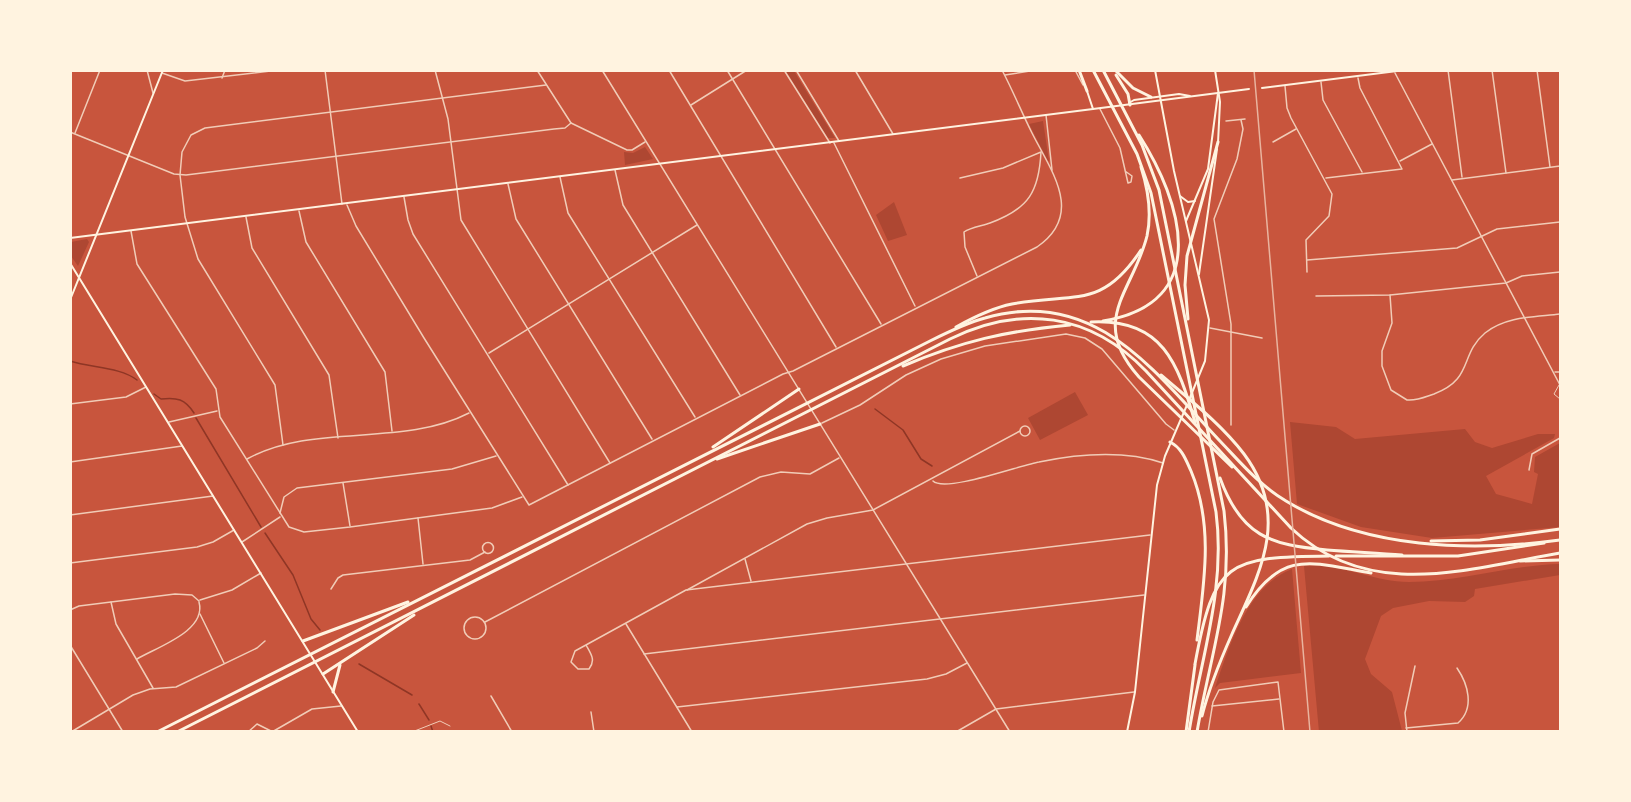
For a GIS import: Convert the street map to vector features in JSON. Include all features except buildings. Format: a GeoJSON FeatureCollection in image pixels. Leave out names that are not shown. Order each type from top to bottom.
{"type":"FeatureCollection","features":[{"type":"Feature","properties":{"kind":"highway"},"geometry":{"type":"LineString","coordinates":[[1079,70],[1087,91]]}},
{"type":"Feature","properties":{"kind":"highway"},"geometry":{"type":"LineString","coordinates":[[1093,70],[1137,154],[1154,205],[1216,518],[1218,583],[1214,619],[1187,732]]}},
{"type":"Feature","properties":{"kind":"highway"},"geometry":{"type":"LineString","coordinates":[[881,374],[963,342],[1030,328],[1125,316],[1143,307],[1159,294],[1177,262],[1179,226],[1162,176],[1103,70]]}},
{"type":"Feature","properties":{"kind":"highway"},"geometry":{"type":"LineString","coordinates":[[1114,70],[1133,88],[1151,97]]}},
{"type":"Feature","properties":{"kind":"highway"},"geometry":{"type":"LineString","coordinates":[[1114,70],[1128,94],[1129,104]]}},
{"type":"Feature","properties":{"kind":"highway"},"geometry":{"type":"LineString","coordinates":[[1129,118],[1147,156],[1159,190],[1216,466],[1226,534],[1226,587],[1221,623],[1198,732]]}},
{"type":"Feature","properties":{"kind":"highway"},"geometry":{"type":"LineString","coordinates":[[1190,336],[1185,285],[1187,261],[1218,142]]}},
{"type":"Feature","properties":{"kind":"highway"},"geometry":{"type":"LineString","coordinates":[[1137,154],[1149,206],[1143,246],[1121,294],[1116,321],[1118,340],[1128,364],[1254,489]]}},
{"type":"Feature","properties":{"kind":"highway"},"geometry":{"type":"LineString","coordinates":[[157,732],[930,340],[1000,307],[1081,297],[1101,291],[1126,272],[1143,246]]}},
{"type":"Feature","properties":{"kind":"highway"},"geometry":{"type":"LineString","coordinates":[[930,340],[991,316],[1020,312],[1044,312],[1074,318],[1101,328],[1126,344],[1217,424],[1249,462],[1262,487],[1269,522],[1262,565],[1209,693],[1198,732]]}},
{"type":"Feature","properties":{"kind":"highway"},"geometry":{"type":"LineString","coordinates":[[177,732],[881,374],[983,325],[1018,318],[1060,321],[1094,332],[1124,351],[1287,524],[1314,546],[1351,565],[1392,574]]}},
{"type":"Feature","properties":{"kind":"highway"},"geometry":{"type":"LineString","coordinates":[[1091,322],[1124,324],[1146,333],[1161,345],[1181,378],[1204,452]]}},
{"type":"Feature","properties":{"kind":"highway"},"geometry":{"type":"LineString","coordinates":[[1144,360],[1254,477],[1288,502],[1342,526],[1413,541],[1490,545],[1560,540]]}},
{"type":"Feature","properties":{"kind":"highway"},"geometry":{"type":"LineString","coordinates":[[700,456],[799,389]]}},
{"type":"Feature","properties":{"kind":"highway"},"geometry":{"type":"LineString","coordinates":[[704,463],[820,424]]}},
{"type":"Feature","properties":{"kind":"highway"},"geometry":{"type":"LineString","coordinates":[[1170,442],[1179,448],[1188,464],[1204,521],[1205,567],[1187,732]]}},
{"type":"Feature","properties":{"kind":"highway"},"geometry":{"type":"LineString","coordinates":[[1216,466],[1232,507],[1256,532],[1283,544],[1356,552],[1425,556]]}},
{"type":"Feature","properties":{"kind":"highway"},"geometry":{"type":"LineString","coordinates":[[1413,541],[1480,540],[1560,529]]}},
{"type":"Feature","properties":{"kind":"highway"},"geometry":{"type":"LineString","coordinates":[[1195,664],[1208,602],[1228,574],[1259,558],[1483,554],[1560,540]]}},
{"type":"Feature","properties":{"kind":"highway"},"geometry":{"type":"LineString","coordinates":[[1238,622],[1262,585],[1277,573],[1292,566],[1325,563],[1392,574],[1433,574],[1560,553]]}},
{"type":"Feature","properties":{"kind":"highway"},"geometry":{"type":"LineString","coordinates":[[1503,562],[1560,560]]}},
{"type":"Feature","properties":{"kind":"highway"},"geometry":{"type":"LineString","coordinates":[[304,643],[418,599]]}},
{"type":"Feature","properties":{"kind":"highway"},"geometry":{"type":"LineString","coordinates":[[322,672],[341,664],[425,607]]}},
{"type":"Feature","properties":{"kind":"highway"},"geometry":{"type":"LineString","coordinates":[[333,692],[335,676],[341,664]]}},
{"type":"Feature","properties":{"kind":"main road"},"geometry":{"type":"LineString","coordinates":[[1127,732],[1135,692],[1151,535],[1163,463],[1205,361],[1209,328],[1155,70]]}},
{"type":"Feature","properties":{"kind":"main road"},"geometry":{"type":"LineString","coordinates":[[1199,276],[1218,142],[1220,102],[1215,70]]}},
{"type":"Feature","properties":{"kind":"main road"},"geometry":{"type":"LineString","coordinates":[[1262,88],[1405,70]]}},
{"type":"Feature","properties":{"kind":"main road"},"geometry":{"type":"LineString","coordinates":[[70,300],[162,71]]}},
{"type":"Feature","properties":{"kind":"main road"},"geometry":{"type":"LineString","coordinates":[[70,238],[1129,104],[1161,102],[1249,89]]}},
{"type":"Feature","properties":{"kind":"main road"},"geometry":{"type":"LineString","coordinates":[[1087,91],[1093,109]]}},
{"type":"Feature","properties":{"kind":"main road"},"geometry":{"type":"LineString","coordinates":[[1186,221],[1197,199],[1212,151],[1218,93]]}},
{"type":"Feature","properties":{"kind":"main road"},"geometry":{"type":"LineString","coordinates":[[1129,104],[1151,97],[1181,94],[1190,96]]}},
{"type":"Feature","properties":{"kind":"main road"},"geometry":{"type":"LineString","coordinates":[[1180,196],[1188,202],[1197,199]]}},
{"type":"Feature","properties":{"kind":"main road"},"geometry":{"type":"LineString","coordinates":[[70,263],[358,732]]}},
{"type":"Feature","properties":{"kind":"street"},"geometry":{"type":"LineString","coordinates":[[75,133],[100,70]]}},
{"type":"Feature","properties":{"kind":"street"},"geometry":{"type":"LineString","coordinates":[[147,70],[153,94]]}},
{"type":"Feature","properties":{"kind":"street"},"geometry":{"type":"LineString","coordinates":[[222,78],[225,70]]}},
{"type":"Feature","properties":{"kind":"street"},"geometry":{"type":"LineString","coordinates":[[162,71],[184,81],[279,70]]}},
{"type":"Feature","properties":{"kind":"street"},"geometry":{"type":"LineString","coordinates":[[325,70],[342,204]]}},
{"type":"Feature","properties":{"kind":"street"},"geometry":{"type":"LineString","coordinates":[[435,70],[451,142],[461,220],[611,463]]}},
{"type":"Feature","properties":{"kind":"street"},"geometry":{"type":"LineString","coordinates":[[537,70],[571,123],[627,150],[632,150],[647,142]]}},
{"type":"Feature","properties":{"kind":"street"},"geometry":{"type":"LineString","coordinates":[[602,70],[1010,732]]}},
{"type":"Feature","properties":{"kind":"street"},"geometry":{"type":"LineString","coordinates":[[669,70],[836,348]]}},
{"type":"Feature","properties":{"kind":"street"},"geometry":{"type":"LineString","coordinates":[[727,70],[881,325]]}},
{"type":"Feature","properties":{"kind":"street"},"geometry":{"type":"LineString","coordinates":[[690,105],[747,70]]}},
{"type":"Feature","properties":{"kind":"street"},"geometry":{"type":"LineString","coordinates":[[784,70],[832,143],[915,307]]}},
{"type":"Feature","properties":{"kind":"street"},"geometry":{"type":"LineString","coordinates":[[796,70],[840,142]]}},
{"type":"Feature","properties":{"kind":"street"},"geometry":{"type":"LineString","coordinates":[[855,70],[893,135]]}},
{"type":"Feature","properties":{"kind":"street"},"geometry":{"type":"LineString","coordinates":[[347,204],[356,226],[528,505],[740,395],[1037,247],[1053,232],[1060,216],[1062,199],[1052,171],[1002,70]]}},
{"type":"Feature","properties":{"kind":"street"},"geometry":{"type":"LineString","coordinates":[[1005,75],[1036,70]]}},
{"type":"Feature","properties":{"kind":"street"},"geometry":{"type":"LineString","coordinates":[[1075,70],[1087,91]]}},
{"type":"Feature","properties":{"kind":"street"},"geometry":{"type":"LineString","coordinates":[[1448,70],[1462,179]]}},
{"type":"Feature","properties":{"kind":"street"},"geometry":{"type":"LineString","coordinates":[[1492,70],[1506,173]]}},
{"type":"Feature","properties":{"kind":"street"},"geometry":{"type":"LineString","coordinates":[[1538,70],[1550,167]]}},
{"type":"Feature","properties":{"kind":"street"},"geometry":{"type":"LineString","coordinates":[[1394,71],[1560,384]]}},
{"type":"Feature","properties":{"kind":"street"},"geometry":{"type":"LineString","coordinates":[[1325,178],[1402,169],[1360,88],[1358,76]]}},
{"type":"Feature","properties":{"kind":"street"},"geometry":{"type":"LineString","coordinates":[[1320,81],[1323,100],[1363,173]]}},
{"type":"Feature","properties":{"kind":"street"},"geometry":{"type":"LineString","coordinates":[[283,445],[275,385],[198,259],[188,224],[180,175],[185,142],[200,130],[546,85]]}},
{"type":"Feature","properties":{"kind":"street"},"geometry":{"type":"LineString","coordinates":[[1285,85],[1287,108],[1332,194],[1332,209],[1327,219],[1309,234],[1306,240],[1307,273]]}},
{"type":"Feature","properties":{"kind":"street"},"geometry":{"type":"LineString","coordinates":[[1101,108],[1120,148],[1125,171]]}},
{"type":"Feature","properties":{"kind":"street"},"geometry":{"type":"LineString","coordinates":[[1046,115],[1052,171]]}},
{"type":"Feature","properties":{"kind":"street"},"geometry":{"type":"LineString","coordinates":[[1226,121],[1245,119]]}},
{"type":"Feature","properties":{"kind":"street"},"geometry":{"type":"LineString","coordinates":[[1231,424],[1232,332],[1214,219],[1237,159],[1243,129],[1241,120]]}},
{"type":"Feature","properties":{"kind":"street"},"geometry":{"type":"LineString","coordinates":[[70,132],[180,175],[566,128],[571,123]]}},
{"type":"Feature","properties":{"kind":"street"},"geometry":{"type":"LineString","coordinates":[[1274,142],[1297,129]]}},
{"type":"Feature","properties":{"kind":"street"},"geometry":{"type":"LineString","coordinates":[[1399,162],[1432,144]]}},
{"type":"Feature","properties":{"kind":"street"},"geometry":{"type":"LineString","coordinates":[[960,178],[1003,168],[1041,152]]}},
{"type":"Feature","properties":{"kind":"street"},"geometry":{"type":"LineString","coordinates":[[977,277],[965,247],[965,231],[998,220],[1025,203],[1038,184],[1041,152]]}},
{"type":"Feature","properties":{"kind":"street"},"geometry":{"type":"LineString","coordinates":[[1451,180],[1560,166]]}},
{"type":"Feature","properties":{"kind":"street"},"geometry":{"type":"LineString","coordinates":[[615,170],[620,200],[740,395]]}},
{"type":"Feature","properties":{"kind":"street"},"geometry":{"type":"LineString","coordinates":[[560,177],[566,209],[696,419]]}},
{"type":"Feature","properties":{"kind":"street"},"geometry":{"type":"LineString","coordinates":[[508,183],[516,219],[653,441]]}},
{"type":"Feature","properties":{"kind":"street"},"geometry":{"type":"LineString","coordinates":[[404,196],[413,234],[568,485]]}},
{"type":"Feature","properties":{"kind":"street"},"geometry":{"type":"LineString","coordinates":[[299,210],[306,242],[385,372],[392,431]]}},
{"type":"Feature","properties":{"kind":"street"},"geometry":{"type":"LineString","coordinates":[[246,216],[254,253],[329,375],[338,438]]}},
{"type":"Feature","properties":{"kind":"street"},"geometry":{"type":"LineString","coordinates":[[1307,260],[1454,248],[1497,229],[1560,222]]}},
{"type":"Feature","properties":{"kind":"street"},"geometry":{"type":"LineString","coordinates":[[488,354],[698,225]]}},
{"type":"Feature","properties":{"kind":"street"},"geometry":{"type":"LineString","coordinates":[[131,231],[137,264],[216,389],[218,410],[246,460],[289,527],[300,532],[350,527],[492,508],[522,497]]}},
{"type":"Feature","properties":{"kind":"street"},"geometry":{"type":"LineString","coordinates":[[1316,296],[1390,295],[1506,283],[1522,276],[1560,272]]}},
{"type":"Feature","properties":{"kind":"street"},"geometry":{"type":"LineString","coordinates":[[1390,295],[1392,323],[1382,361],[1390,389],[1407,400],[1423,398],[1454,385],[1483,335],[1504,322],[1560,315]]}},
{"type":"Feature","properties":{"kind":"street"},"geometry":{"type":"LineString","coordinates":[[1209,328],[1262,338]]}},
{"type":"Feature","properties":{"kind":"street"},"geometry":{"type":"LineString","coordinates":[[820,424],[860,405],[906,375],[941,359],[985,346],[1066,334],[1085,338],[1101,348],[1167,425],[1175,430]]}},
{"type":"Feature","properties":{"kind":"street"},"geometry":{"type":"LineString","coordinates":[[1554,372],[1560,372]]}},
{"type":"Feature","properties":{"kind":"street"},"geometry":{"type":"LineString","coordinates":[[70,404],[126,397],[147,387]]}},
{"type":"Feature","properties":{"kind":"street"},"geometry":{"type":"LineString","coordinates":[[168,422],[218,410]]}},
{"type":"Feature","properties":{"kind":"street"},"geometry":{"type":"LineString","coordinates":[[246,460],[283,445],[439,426],[471,413]]}},
{"type":"Feature","properties":{"kind":"street"},"geometry":{"type":"LineString","coordinates":[[586,645],[593,658],[592,664],[589,669],[578,669],[574,666],[571,657],[575,651],[686,590],[815,521],[873,510],[1020,431]]}},
{"type":"Feature","properties":{"kind":"street"},"geometry":{"type":"LineString","coordinates":[[1529,470],[1532,454],[1560,438]]}},
{"type":"Feature","properties":{"kind":"street"},"geometry":{"type":"LineString","coordinates":[[70,462],[183,445]]}},
{"type":"Feature","properties":{"kind":"street"},"geometry":{"type":"LineString","coordinates":[[933,481],[940,485],[975,480],[1042,461],[1092,455],[1118,456],[1163,463]]}},
{"type":"Feature","properties":{"kind":"street"},"geometry":{"type":"LineString","coordinates":[[281,517],[281,503],[291,490],[452,469],[497,456]]}},
{"type":"Feature","properties":{"kind":"street"},"geometry":{"type":"LineString","coordinates":[[485,622],[754,480],[778,472],[810,474],[840,457]]}},
{"type":"Feature","properties":{"kind":"street"},"geometry":{"type":"LineString","coordinates":[[343,482],[350,527]]}},
{"type":"Feature","properties":{"kind":"street"},"geometry":{"type":"LineString","coordinates":[[70,515],[214,495]]}},
{"type":"Feature","properties":{"kind":"street"},"geometry":{"type":"LineString","coordinates":[[242,542],[281,517]]}},
{"type":"Feature","properties":{"kind":"street"},"geometry":{"type":"LineString","coordinates":[[417,518],[423,566]]}},
{"type":"Feature","properties":{"kind":"street"},"geometry":{"type":"LineString","coordinates":[[70,563],[197,547],[213,542],[234,530]]}},
{"type":"Feature","properties":{"kind":"street"},"geometry":{"type":"LineString","coordinates":[[686,590],[1151,535]]}},
{"type":"Feature","properties":{"kind":"street"},"geometry":{"type":"LineString","coordinates":[[331,589],[338,578],[344,575],[470,560],[485,552]]}},
{"type":"Feature","properties":{"kind":"street"},"geometry":{"type":"LineString","coordinates":[[744,559],[751,582]]}},
{"type":"Feature","properties":{"kind":"street"},"geometry":{"type":"LineString","coordinates":[[199,601],[232,590],[261,573]]}},
{"type":"Feature","properties":{"kind":"street"},"geometry":{"type":"LineString","coordinates":[[70,610],[79,606],[111,602],[181,594],[192,595],[199,601],[200,614],[225,664]]}},
{"type":"Feature","properties":{"kind":"street"},"geometry":{"type":"LineString","coordinates":[[644,654],[1144,595]]}},
{"type":"Feature","properties":{"kind":"street"},"geometry":{"type":"LineString","coordinates":[[111,602],[116,624],[154,689]]}},
{"type":"Feature","properties":{"kind":"street"},"geometry":{"type":"LineString","coordinates":[[137,659],[186,632],[200,614]]}},
{"type":"Feature","properties":{"kind":"street"},"geometry":{"type":"LineString","coordinates":[[476,617],[485,622],[486,630],[480,638],[472,639],[466,634],[465,624],[469,618],[476,617]]}},
{"type":"Feature","properties":{"kind":"street"},"geometry":{"type":"LineString","coordinates":[[625,623],[692,732]]}},
{"type":"Feature","properties":{"kind":"street"},"geometry":{"type":"LineString","coordinates":[[71,732],[133,695],[154,689],[176,687],[257,648],[265,641]]}},
{"type":"Feature","properties":{"kind":"street"},"geometry":{"type":"LineString","coordinates":[[70,645],[123,732]]}},
{"type":"Feature","properties":{"kind":"street"},"geometry":{"type":"LineString","coordinates":[[678,707],[927,679],[946,674],[967,662]]}},
{"type":"Feature","properties":{"kind":"street"},"geometry":{"type":"LineString","coordinates":[[1415,666],[1405,712],[1406,730],[1458,723],[1462,719],[1468,699],[1467,686],[1457,668]]}},
{"type":"Feature","properties":{"kind":"street"},"geometry":{"type":"LineString","coordinates":[[1208,732],[1212,706],[1217,692],[1222,689],[1278,682],[1284,732]]}},
{"type":"Feature","properties":{"kind":"street"},"geometry":{"type":"LineString","coordinates":[[956,732],[996,709],[1135,692]]}},
{"type":"Feature","properties":{"kind":"street"},"geometry":{"type":"LineString","coordinates":[[490,696],[512,732]]}},
{"type":"Feature","properties":{"kind":"street"},"geometry":{"type":"LineString","coordinates":[[1212,706],[1280,699]]}},
{"type":"Feature","properties":{"kind":"street"},"geometry":{"type":"LineString","coordinates":[[248,732],[257,724],[272,732],[312,709],[342,706]]}},
{"type":"Feature","properties":{"kind":"street"},"geometry":{"type":"LineString","coordinates":[[591,712],[594,732]]}},
{"type":"Feature","properties":{"kind":"lane"},"geometry":{"type":"LineString","coordinates":[[1560,384],[1554,391],[1560,399]]}},
{"type":"Feature","properties":{"kind":"lane"},"geometry":{"type":"LineString","coordinates":[[412,732],[440,721],[450,726]]}},
{"type":"Feature","properties":{"kind":"shaded area"},"geometry":{"type":"Polygon","coordinates":[[[786,71],[794,71],[835,138],[828,138],[786,71]]]}},
{"type":"Feature","properties":{"kind":"shaded area"},"geometry":{"type":"Polygon","coordinates":[[[1043,121],[1049,161],[1029,124],[1043,121]]]}},
{"type":"Feature","properties":{"kind":"shaded area"},"geometry":{"type":"Polygon","coordinates":[[[645,147],[653,159],[625,165],[624,152],[633,153],[645,147]]]}},
{"type":"Feature","properties":{"kind":"shaded area"},"geometry":{"type":"Polygon","coordinates":[[[894,202],[907,235],[888,241],[876,215],[894,202]]]}},
{"type":"Feature","properties":{"kind":"shaded area"},"geometry":{"type":"Polygon","coordinates":[[[87,239],[89,242],[78,266],[71,256],[71,242],[87,239]]]}},
{"type":"Feature","properties":{"kind":"shaded area"},"geometry":{"type":"Polygon","coordinates":[[[1075,392],[1088,415],[1040,440],[1028,418],[1075,392]]]}},
{"type":"Feature","properties":{"kind":"shaded area"},"geometry":{"type":"Polygon","coordinates":[[[1290,422],[1336,427],[1355,439],[1465,429],[1475,442],[1492,448],[1538,434],[1555,434],[1554,438],[1486,476],[1496,494],[1532,504],[1538,474],[1534,472],[1535,457],[1560,443],[1560,527],[1432,538],[1361,527],[1297,504],[1290,422]]]}},
{"type":"Feature","properties":{"kind":"shaded area"},"geometry":{"type":"Polygon","coordinates":[[[1560,564],[1560,575],[1475,589],[1474,596],[1465,602],[1429,601],[1393,608],[1381,616],[1365,659],[1371,674],[1392,692],[1402,731],[1319,732],[1304,566],[1330,567],[1382,579],[1409,582],[1560,564]]]}},
{"type":"Feature","properties":{"kind":"shaded area"},"geometry":{"type":"Polygon","coordinates":[[[1292,569],[1301,673],[1220,683],[1215,688],[1234,637],[1252,603],[1276,577],[1292,569]]]}},
{"type":"Feature","properties":{"kind":"waterway"},"geometry":{"type":"LineString","coordinates":[[70,361],[114,370],[137,380]]}},
{"type":"Feature","properties":{"kind":"waterway"},"geometry":{"type":"LineString","coordinates":[[154,394],[161,399],[180,400],[194,413]]}},
{"type":"Feature","properties":{"kind":"waterway"},"geometry":{"type":"LineString","coordinates":[[875,409],[903,430],[921,459],[932,466]]}},
{"type":"Feature","properties":{"kind":"waterway"},"geometry":{"type":"LineString","coordinates":[[196,418],[261,527]]}},
{"type":"Feature","properties":{"kind":"waterway"},"geometry":{"type":"LineString","coordinates":[[265,533],[293,575],[311,619],[320,630]]}},
{"type":"Feature","properties":{"kind":"waterway"},"geometry":{"type":"LineString","coordinates":[[359,664],[412,695]]}},
{"type":"Feature","properties":{"kind":"waterway"},"geometry":{"type":"LineString","coordinates":[[419,704],[429,720]]}},
{"type":"Feature","properties":{"kind":"waterway"},"geometry":{"type":"LineString","coordinates":[[431,726],[433,732]]}},
{"type":"Feature","properties":{"kind":"railway"},"geometry":{"type":"LineString","coordinates":[[1254,70],[1310,732]]}}]}
